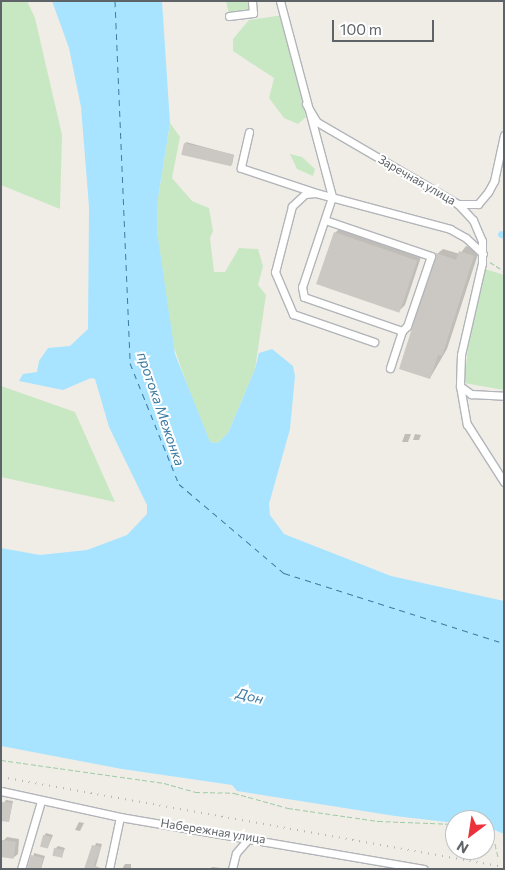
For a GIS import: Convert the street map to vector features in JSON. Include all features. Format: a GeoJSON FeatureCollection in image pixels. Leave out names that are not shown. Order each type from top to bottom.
{"type":"FeatureCollection","features":[{"type":"Feature","properties":{"kind":"street"},"geometry":{"type":"LineString","coordinates":[[230,16],[253,14],[252,1]]}},
{"type":"Feature","properties":{"kind":"street","name":"Заречная улица"},"geometry":{"type":"LineString","coordinates":[[280,1],[332,197]]}},
{"type":"Feature","properties":{"kind":"street","name":"Заречная улица"},"geometry":{"type":"LineString","coordinates":[[306,104],[317,122],[458,204],[473,220],[482,241],[483,257],[461,355],[460,386],[467,424],[504,482]]}},
{"type":"Feature","properties":{"kind":"street"},"geometry":{"type":"LineString","coordinates":[[249,132],[241,168],[332,197],[450,229],[466,238],[483,257]]}},
{"type":"Feature","properties":{"kind":"street"},"geometry":{"type":"LineString","coordinates":[[458,204],[478,204],[488,192],[494,181],[504,135]]}},
{"type":"Feature","properties":{"kind":"street"},"geometry":{"type":"LineString","coordinates":[[316,192],[305,194],[292,206],[275,272],[293,314],[374,342]]}},
{"type":"Feature","properties":{"kind":"street"},"geometry":{"type":"LineString","coordinates":[[332,197],[302,287],[304,297],[402,331]]}},
{"type":"Feature","properties":{"kind":"street"},"geometry":{"type":"LineString","coordinates":[[325,220],[431,256],[407,326],[402,331],[390,368]]}},
{"type":"Feature","properties":{"kind":"street"},"geometry":{"type":"LineString","coordinates":[[460,386],[471,394],[504,396]]}},
{"type":"Feature","properties":{"kind":"street","name":"Набережная улица"},"geometry":{"type":"LineString","coordinates":[[1,791],[120,817],[248,839],[264,839],[424,869]]}},
{"type":"Feature","properties":{"kind":"street"},"geometry":{"type":"LineString","coordinates":[[21,869],[41,801]]}},
{"type":"Feature","properties":{"kind":"street"},"geometry":{"type":"LineString","coordinates":[[109,869],[120,817]]}},
{"type":"Feature","properties":{"kind":"street"},"geometry":{"type":"LineString","coordinates":[[232,869],[236,853],[248,839]]}},
{"type":"Feature","properties":{"kind":"path"},"geometry":{"type":"LineString","coordinates":[[483,257],[504,271]]}},
{"type":"Feature","properties":{"kind":"path"},"geometry":{"type":"LineString","coordinates":[[1,760],[164,783],[195,792],[234,792],[288,808],[378,821],[445,824]]}},
{"type":"Feature","properties":{"kind":"path"},"geometry":{"type":"LineString","coordinates":[[495,844],[498,857]]}},
{"type":"Feature","properties":{"kind":"green space"},"geometry":{"type":"Polygon","coordinates":[[[1,1],[27,1],[35,18],[62,135],[60,209],[1,185],[1,1]]]}},
{"type":"Feature","properties":{"kind":"green space"},"geometry":{"type":"Polygon","coordinates":[[[226,1],[248,1],[249,11],[229,14],[226,1]]]}},
{"type":"Feature","properties":{"kind":"green space"},"geometry":{"type":"Polygon","coordinates":[[[284,15],[306,117],[298,124],[284,118],[269,98],[274,78],[233,51],[233,39],[249,20],[284,15]]]}},
{"type":"Feature","properties":{"kind":"green space"},"geometry":{"type":"Polygon","coordinates":[[[170,123],[180,137],[172,178],[192,201],[209,208],[213,231],[210,238],[214,272],[225,272],[239,248],[258,249],[263,266],[258,285],[266,295],[255,369],[228,433],[218,443],[210,442],[205,436],[171,339],[157,231],[158,198],[170,123]]]}},
{"type":"Feature","properties":{"kind":"green space"},"geometry":{"type":"Polygon","coordinates":[[[290,154],[302,157],[315,169],[313,176],[297,169],[290,154]]]}},
{"type":"Feature","properties":{"kind":"green space"},"geometry":{"type":"Polygon","coordinates":[[[485,269],[504,275],[504,390],[464,383],[470,331],[485,269]]]}},
{"type":"Feature","properties":{"kind":"green space"},"geometry":{"type":"Polygon","coordinates":[[[1,386],[75,412],[115,502],[1,477],[1,386]]]}},
{"type":"Feature","properties":{"kind":"water"},"geometry":{"type":"Polygon","coordinates":[[[52,1],[162,1],[170,123],[158,198],[157,231],[175,354],[210,442],[218,443],[228,433],[255,369],[259,353],[272,349],[293,366],[295,376],[290,429],[269,504],[270,515],[284,534],[391,576],[504,601],[504,834],[495,830],[495,810],[445,810],[445,822],[395,816],[237,791],[232,785],[122,769],[1,746],[1,548],[40,555],[87,550],[127,535],[147,514],[147,505],[109,427],[95,379],[91,378],[63,390],[19,381],[23,374],[37,372],[39,361],[48,348],[70,346],[88,329],[89,207],[81,107],[69,48],[52,1]]]}},
{"type":"Feature","properties":{"kind":"building"},"geometry":{"type":"Polygon","coordinates":[[[184,143],[234,154],[231,166],[181,155],[184,143]]]}},
{"type":"Feature","properties":{"kind":"building"},"geometry":{"type":"Polygon","coordinates":[[[334,232],[417,261],[399,313],[316,284],[334,232]]]}},
{"type":"Feature","properties":{"kind":"building"},"geometry":{"type":"Polygon","coordinates":[[[459,251],[474,256],[442,356],[438,355],[430,379],[399,369],[436,253],[456,260],[459,251]]]}},
{"type":"Feature","properties":{"kind":"building"},"geometry":{"type":"Polygon","coordinates":[[[2,802],[12,803],[9,822],[1,821],[2,802]]]}},
{"type":"Feature","properties":{"kind":"building"},"geometry":{"type":"Polygon","coordinates":[[[43,835],[51,837],[48,849],[40,847],[43,835]]]}},
{"type":"Feature","properties":{"kind":"building"},"geometry":{"type":"Polygon","coordinates":[[[2,840],[16,842],[13,859],[1,857],[2,840]]]}},
{"type":"Feature","properties":{"kind":"building"},"geometry":{"type":"Polygon","coordinates":[[[92,845],[101,847],[94,865],[102,869],[84,869],[92,845]]]}},
{"type":"Feature","properties":{"kind":"building"},"geometry":{"type":"Polygon","coordinates":[[[54,848],[64,850],[62,858],[52,856],[54,848]]]}},
{"type":"Feature","properties":{"kind":"building"},"geometry":{"type":"Polygon","coordinates":[[[31,855],[43,858],[41,869],[27,869],[31,855]]]}},
{"type":"Feature","properties":{"kind":"ferry route"},"geometry":{"type":"LineString","coordinates":[[115,1],[130,363],[179,484],[284,573],[504,643]]}},
{"type":"Feature","properties":{"kind":"railway"},"geometry":{"type":"LineString","coordinates":[[1,777],[504,867]]}},
{"type":"Feature","properties":{"kind":"water label","name":"протока Межонка"},"geometry":{"type":"Point","coordinates":[161,409]}},
{"type":"Feature","properties":{"kind":"water label","name":"Дон"},"geometry":{"type":"Point","coordinates":[250,696]}}]}
